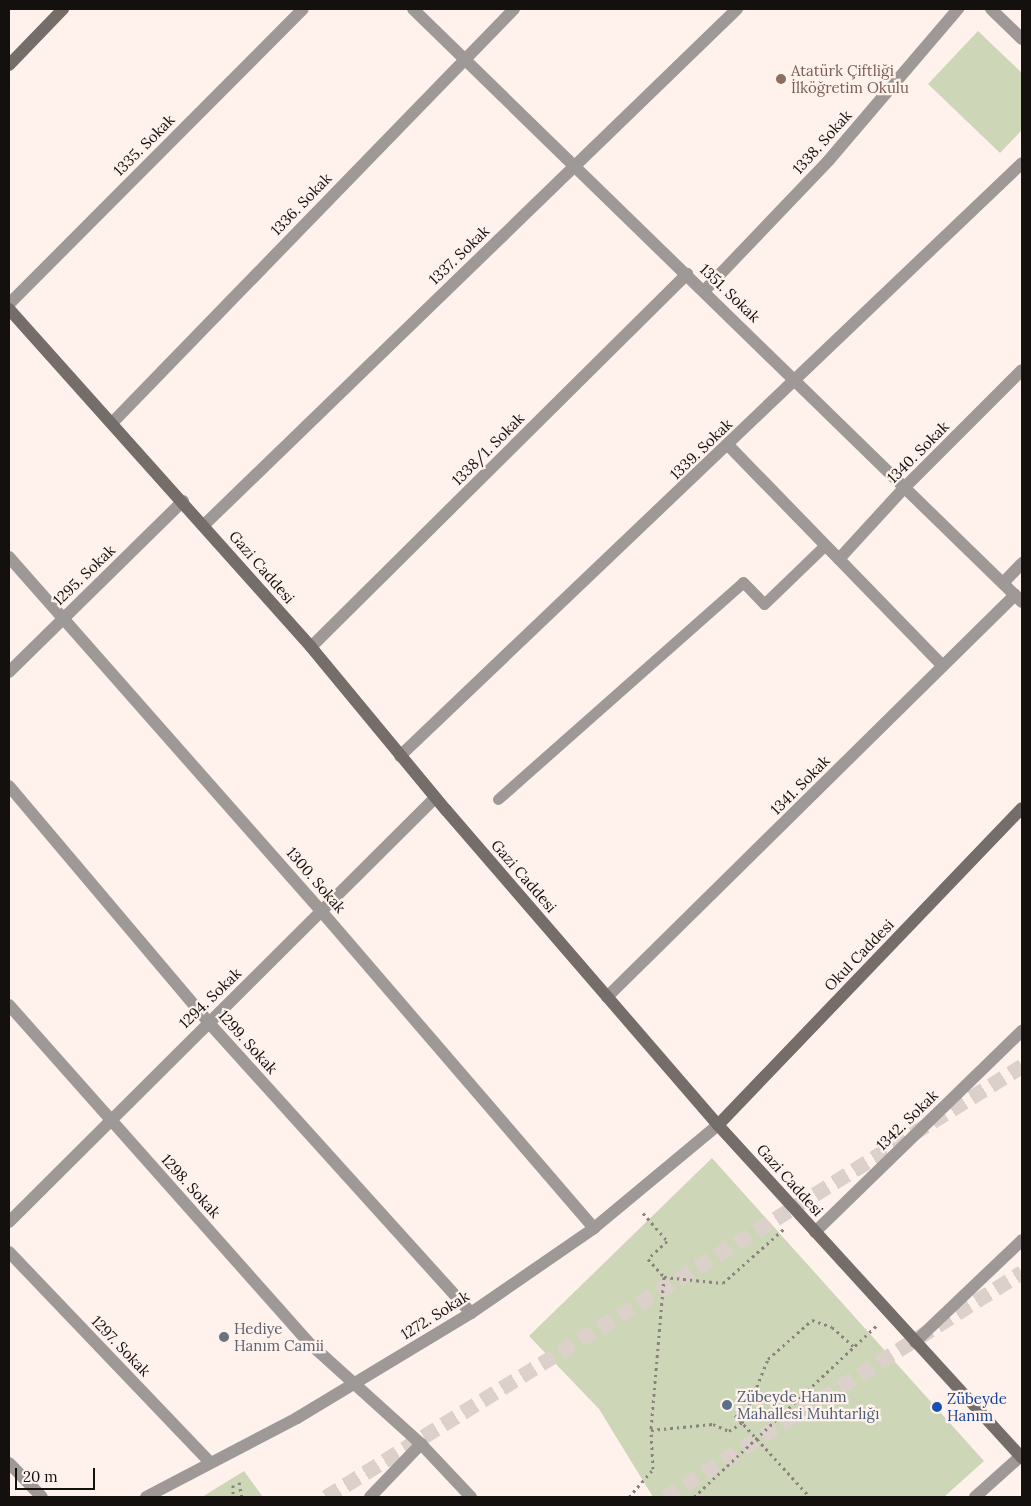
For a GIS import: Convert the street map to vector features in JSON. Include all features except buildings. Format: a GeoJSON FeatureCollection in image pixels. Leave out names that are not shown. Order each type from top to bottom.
{"type":"FeatureCollection","features":[{"type":"Feature","properties":{"kind":"main road"},"geometry":{"type":"LineString","coordinates":[[9,65],[63,9]]}},
{"type":"Feature","properties":{"kind":"main road","name":"Gazi Caddesi"},"geometry":{"type":"LineString","coordinates":[[9,308],[204,524],[311,648],[435,798],[718,1125],[889,1314],[1022,1456]]}},
{"type":"Feature","properties":{"kind":"main road","name":"Okul Caddesi"},"geometry":{"type":"LineString","coordinates":[[718,1125],[1022,808]]}},
{"type":"Feature","properties":{"kind":"street","name":"1335. Sokak"},"geometry":{"type":"LineString","coordinates":[[9,304],[303,9]]}},
{"type":"Feature","properties":{"kind":"street","name":"1351. Sokak"},"geometry":{"type":"LineString","coordinates":[[413,9],[1019,599]]}},
{"type":"Feature","properties":{"kind":"street","name":"1336. Sokak"},"geometry":{"type":"LineString","coordinates":[[112,423],[464,58],[514,9]]}},
{"type":"Feature","properties":{"kind":"street","name":"1337. Sokak"},"geometry":{"type":"LineString","coordinates":[[204,524],[737,9]]}},
{"type":"Feature","properties":{"kind":"street","name":"1338. Sokak"},"geometry":{"type":"LineString","coordinates":[[704,291],[829,160],[958,9]]}},
{"type":"Feature","properties":{"kind":"street"},"geometry":{"type":"LineString","coordinates":[[992,9],[1022,39]]}},
{"type":"Feature","properties":{"kind":"street","name":"1339. Sokak"},"geometry":{"type":"LineString","coordinates":[[400,756],[796,381],[1022,163]]}},
{"type":"Feature","properties":{"kind":"street","name":"1338/1. Sokak"},"geometry":{"type":"LineString","coordinates":[[311,648],[687,274]]}},
{"type":"Feature","properties":{"kind":"street","name":"1340. Sokak"},"geometry":{"type":"LineString","coordinates":[[839,560],[905,487],[1022,370]]}},
{"type":"Feature","properties":{"kind":"street"},"geometry":{"type":"LineString","coordinates":[[728,445],[943,666]]}},
{"type":"Feature","properties":{"kind":"street","name":"1295. Sokak"},"geometry":{"type":"LineString","coordinates":[[9,672],[183,501]]}},
{"type":"Feature","properties":{"kind":"street","name":"1300. Sokak"},"geometry":{"type":"LineString","coordinates":[[9,557],[322,912],[594,1228]]}},
{"type":"Feature","properties":{"kind":"street"},"geometry":{"type":"LineString","coordinates":[[1003,583],[1022,563]]}},
{"type":"Feature","properties":{"kind":"street","name":"1341. Sokak"},"geometry":{"type":"LineString","coordinates":[[608,997],[943,666],[1019,599]]}},
{"type":"Feature","properties":{"kind":"street","name":"1299. Sokak"},"geometry":{"type":"LineString","coordinates":[[9,786],[209,1023],[471,1313]]}},
{"type":"Feature","properties":{"kind":"street","name":"1294. Sokak"},"geometry":{"type":"LineString","coordinates":[[9,1222],[435,798]]}},
{"type":"Feature","properties":{"kind":"street","name":"1298. Sokak"},"geometry":{"type":"LineString","coordinates":[[9,1005],[307,1341],[421,1444],[471,1497]]}},
{"type":"Feature","properties":{"kind":"street","name":"1342. Sokak"},"geometry":{"type":"LineString","coordinates":[[815,1232],[1022,1031]]}},
{"type":"Feature","properties":{"kind":"street","name":"1272. Sokak"},"geometry":{"type":"LineString","coordinates":[[146,1497],[296,1418],[471,1313],[594,1228],[718,1125]]}},
{"type":"Feature","properties":{"kind":"street"},"geometry":{"type":"LineString","coordinates":[[915,1342],[1022,1240]]}},
{"type":"Feature","properties":{"kind":"street","name":"1297. Sokak"},"geometry":{"type":"LineString","coordinates":[[9,1252],[210,1462]]}},
{"type":"Feature","properties":{"kind":"street"},"geometry":{"type":"LineString","coordinates":[[370,1497],[421,1444]]}},
{"type":"Feature","properties":{"kind":"street"},"geometry":{"type":"LineString","coordinates":[[975,1497],[1022,1456]]}},
{"type":"Feature","properties":{"kind":"street"},"geometry":{"type":"LineString","coordinates":[[9,1463],[42,1497]]}},
{"type":"Feature","properties":{"kind":"lane"},"geometry":{"type":"LineString","coordinates":[[498,799],[743,582],[764,604],[826,545]]}},
{"type":"Feature","properties":{"kind":"path"},"geometry":{"type":"LineString","coordinates":[[630,1198],[667,1241],[648,1259],[664,1277],[723,1283],[800,1215]]}},
{"type":"Feature","properties":{"kind":"path"},"geometry":{"type":"LineString","coordinates":[[629,1497],[654,1469],[651,1430],[664,1277]]}},
{"type":"Feature","properties":{"kind":"path"},"geometry":{"type":"LineString","coordinates":[[694,1497],[889,1314]]}},
{"type":"Feature","properties":{"kind":"path"},"geometry":{"type":"LineString","coordinates":[[651,1430],[713,1424],[729,1431],[742,1423],[768,1359],[812,1320],[832,1327],[854,1346]]}},
{"type":"Feature","properties":{"kind":"path"},"geometry":{"type":"LineString","coordinates":[[735,1415],[810,1497]]}},
{"type":"Feature","properties":{"kind":"path"},"geometry":{"type":"LineString","coordinates":[[239,1482],[242,1497]]}},
{"type":"Feature","properties":{"kind":"path"},"geometry":{"type":"LineString","coordinates":[[233,1485],[233,1497]]}},
{"type":"Feature","properties":{"kind":"green space"},"geometry":{"type":"Polygon","coordinates":[[[978,31],[1022,73],[1022,130],[1000,153],[928,84],[978,31]]]}},
{"type":"Feature","properties":{"kind":"green space"},"geometry":{"type":"Polygon","coordinates":[[[712,1158],[984,1461],[944,1497],[653,1497],[599,1409],[529,1336],[712,1158]]]}},
{"type":"Feature","properties":{"kind":"green space"},"geometry":{"type":"Polygon","coordinates":[[[244,1471],[263,1497],[202,1497],[244,1471]]]}},
{"type":"Feature","properties":{"kind":"tunnel"},"geometry":{"type":"LineString","coordinates":[[326,1497],[1022,1066]]}},
{"type":"Feature","properties":{"kind":"tunnel"},"geometry":{"type":"LineString","coordinates":[[665,1497],[1022,1272]]}},
{"type":"Feature","properties":{"kind":"place","name":"Atatürk Çiftliği İlköğretim Okulu"},"geometry":{"type":"Point","coordinates":[781,79]}},
{"type":"Feature","properties":{"kind":"place","name":"Hediye Hanım Camii"},"geometry":{"type":"Point","coordinates":[224,1337]}},
{"type":"Feature","properties":{"kind":"place","name":"Zübeyde Hanım Mahallesi Muhtarlığı"},"geometry":{"type":"Point","coordinates":[727,1405]}},
{"type":"Feature","properties":{"kind":"place","name":"Zübeyde Hanım"},"geometry":{"type":"Point","coordinates":[937,1407]}}]}
